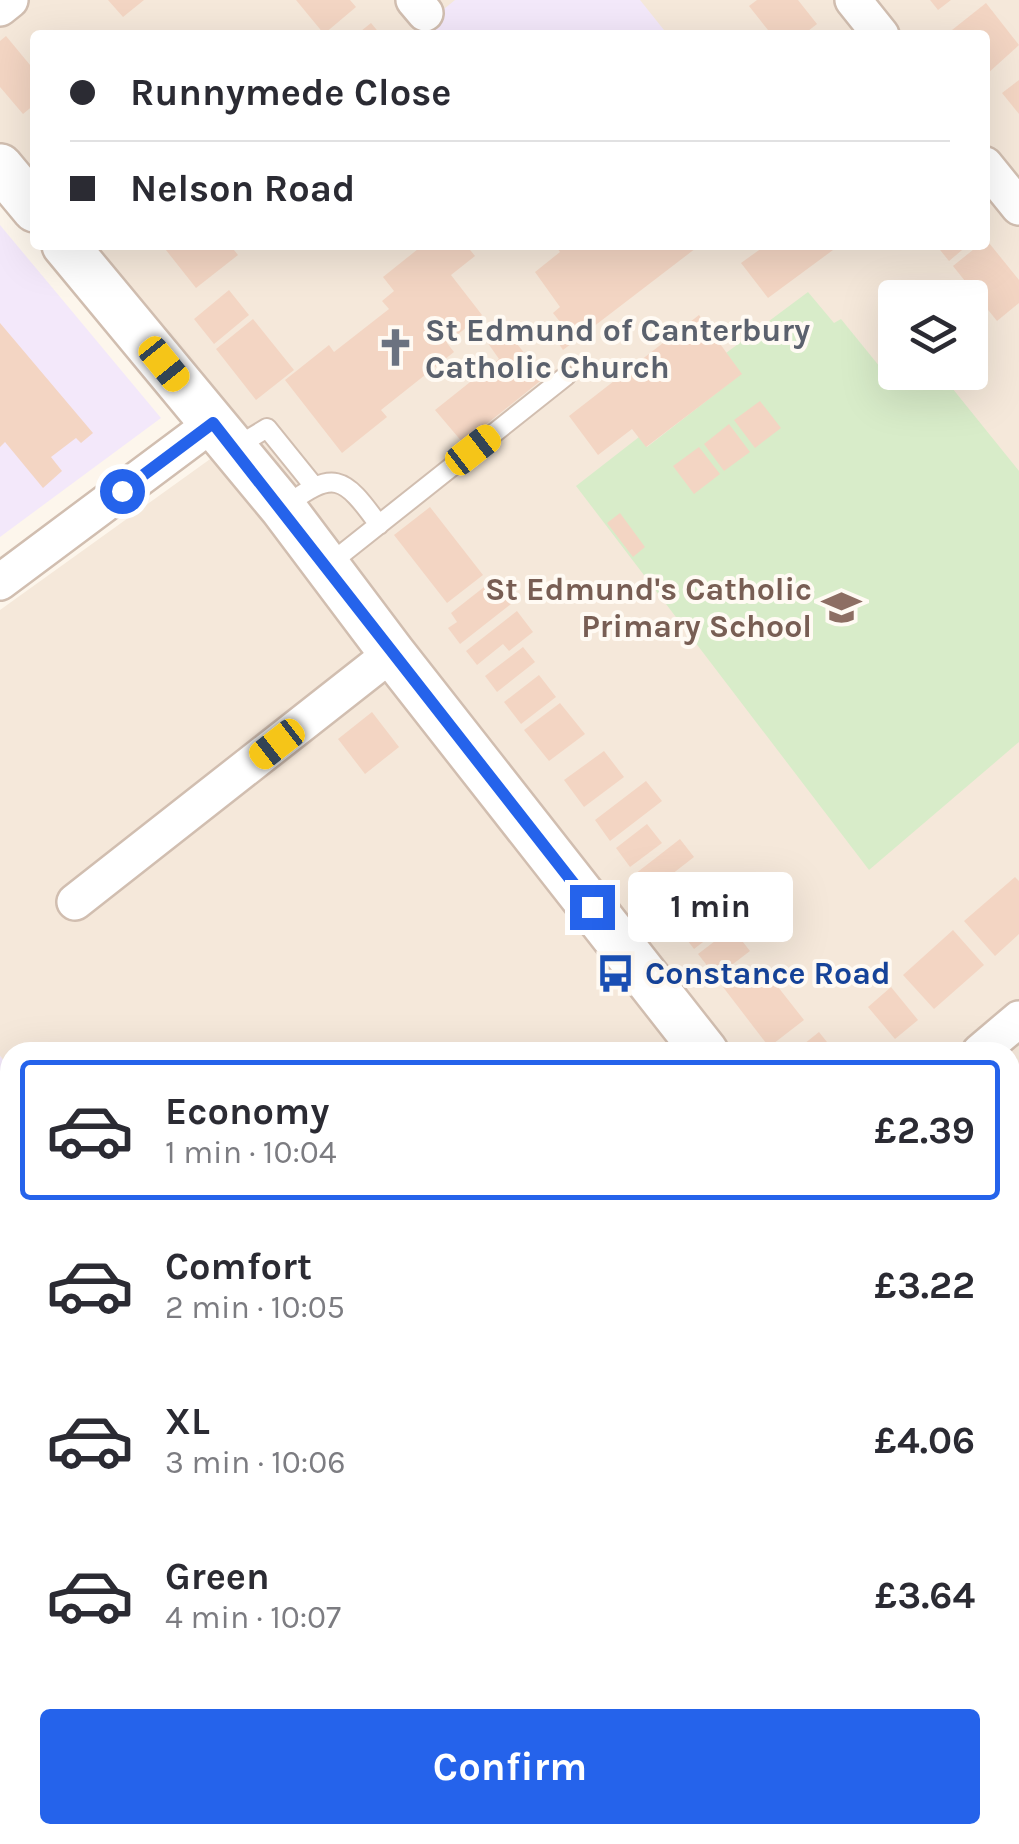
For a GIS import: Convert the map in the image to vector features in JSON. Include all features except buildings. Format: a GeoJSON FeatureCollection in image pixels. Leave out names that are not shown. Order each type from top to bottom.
{"type":"FeatureCollection","features":[{"type":"Feature","properties":{"kind":"street"},"geometry":{"type":"LineString","coordinates":[[0,8],[10,0]]}},
{"type":"Feature","properties":{"kind":"street"},"geometry":{"type":"LineString","coordinates":[[853,0],[877,30]]}},
{"type":"Feature","properties":{"kind":"street"},"geometry":{"type":"LineString","coordinates":[[0,167],[30,203]]}},
{"type":"Feature","properties":{"kind":"street"},"geometry":{"type":"LineString","coordinates":[[990,170],[1019,207]]}},
{"type":"Feature","properties":{"kind":"street"},"geometry":{"type":"LineString","coordinates":[[69,250],[224,436],[298,496],[328,566],[697,1042]]}},
{"type":"Feature","properties":{"kind":"street"},"geometry":{"type":"LineString","coordinates":[[0,582],[224,436]]}},
{"type":"Feature","properties":{"kind":"street"},"geometry":{"type":"LineString","coordinates":[[75,902],[392,653]]}},
{"type":"Feature","properties":{"kind":"street"},"geometry":{"type":"LineString","coordinates":[[992,1042],[1019,1019]]}},
{"type":"Feature","properties":{"kind":"lane"},"geometry":{"type":"LineString","coordinates":[[328,566],[566,376]]}},
{"type":"Feature","properties":{"kind":"lane"},"geometry":{"type":"LineString","coordinates":[[298,496],[334,482],[354,491],[379,525]]}},
{"type":"Feature","properties":{"kind":"shaded area"},"geometry":{"type":"Polygon","coordinates":[[[0,0],[1019,0],[1019,1042],[0,1042],[0,610],[245,434],[90,250],[990,250],[990,30],[30,30],[30,179],[0,144],[0,0]]]}},
{"type":"Feature","properties":{"kind":"shaded area"},"geometry":{"type":"Polygon","coordinates":[[[455,0],[640,0],[664,30],[418,30],[455,0]]]}},
{"type":"Feature","properties":{"kind":"shaded area"},"geometry":{"type":"Polygon","coordinates":[[[0,225],[161,418],[0,537],[0,225]]]}},
{"type":"Feature","properties":{"kind":"green space","name":"St Edmund's Catholic Primary School"},"geometry":{"type":"Polygon","coordinates":[[[808,292],[834,323],[841,319],[878,365],[878,390],[954,390],[1019,471],[1019,742],[869,870],[576,486],[639,437],[647,447],[741,374],[726,353],[808,292]]]}},
{"type":"Feature","properties":{"kind":"place","name":"St Edmund of Canterbury Catholic Church"},"geometry":{"type":"Point","coordinates":[395,348]}},
{"type":"Feature","properties":{"kind":"place","name":"St Edmund's Catholic Primary School"},"geometry":{"type":"Point","coordinates":[842,607]}},
{"type":"Feature","properties":{"kind":"place","name":"Constance Road"},"geometry":{"type":"Point","coordinates":[615,973]}},
{"type":"Feature","properties":{"kind":"route"},"geometry":{"type":"LineString","coordinates":[[122,491],[213,423],[592,907]]}}]}
